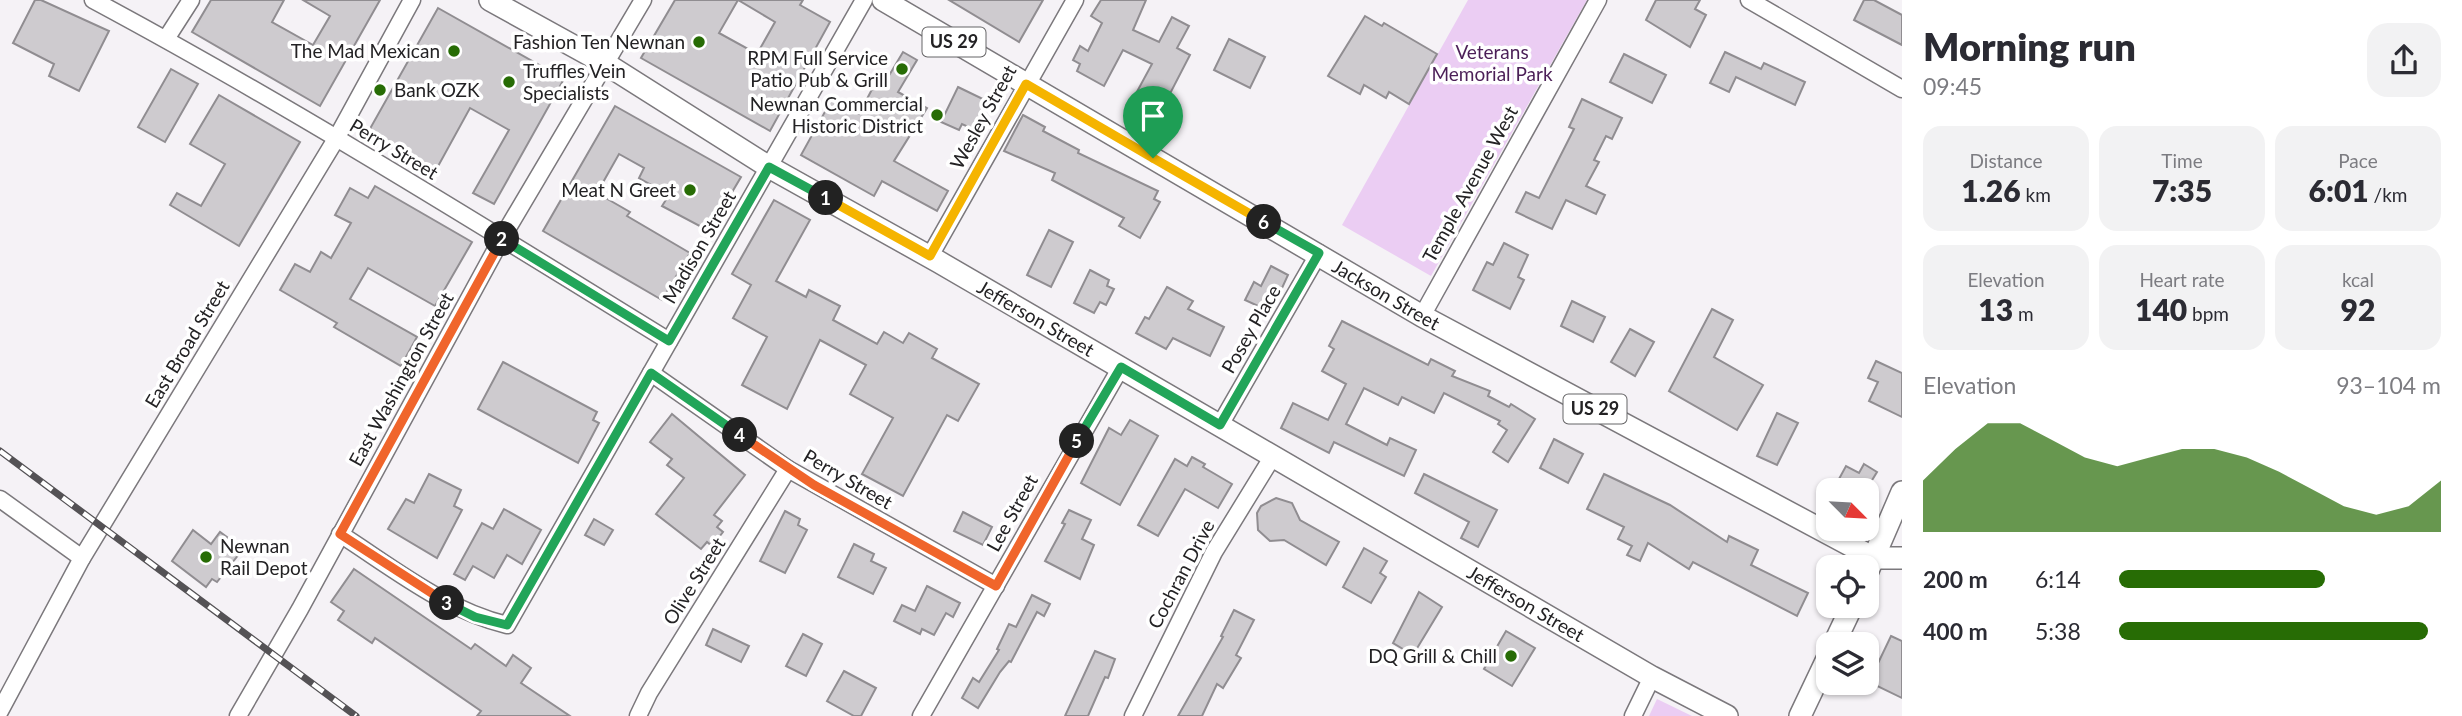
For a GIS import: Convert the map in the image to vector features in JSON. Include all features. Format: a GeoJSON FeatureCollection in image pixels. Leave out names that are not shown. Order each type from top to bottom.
{"type":"FeatureCollection","features":[{"type":"Feature","properties":{"kind":"main road","name":"Jefferson Street"},"geometry":{"type":"LineString","coordinates":[[490,0],[606,64],[769,167],[930,256],[1652,677],[1727,716]]}},
{"type":"Feature","properties":{"kind":"main road","name":"Jackson Street"},"geometry":{"type":"LineString","coordinates":[[883,0],[1319,253],[1422,316],[1851,555]]}},
{"type":"Feature","properties":{"kind":"main road"},"geometry":{"type":"LineString","coordinates":[[1876,555],[1902,492]]}},
{"type":"Feature","properties":{"kind":"main road","name":"Jackson Street"},"geometry":{"type":"LineString","coordinates":[[1879,564],[1902,558]]}},
{"type":"Feature","properties":{"kind":"main road"},"geometry":{"type":"LineString","coordinates":[[1800,716],[1816,682]]}},
{"type":"Feature","properties":{"kind":"street","name":"Perry Street"},"geometry":{"type":"LineString","coordinates":[[93,0],[166,39],[336,139],[669,341]]}},
{"type":"Feature","properties":{"kind":"street"},"geometry":{"type":"LineString","coordinates":[[166,39],[191,0]]}},
{"type":"Feature","properties":{"kind":"street","name":"East Broad Street"},"geometry":{"type":"LineString","coordinates":[[0,711],[82,558],[336,139],[412,0]]}},
{"type":"Feature","properties":{"kind":"street","name":"East Washington Street"},"geometry":{"type":"LineString","coordinates":[[238,716],[502,238],[643,0]]}},
{"type":"Feature","properties":{"kind":"street","name":"Madison Street"},"geometry":{"type":"LineString","coordinates":[[340,534],[444,601],[475,617],[507,625],[864,0]]}},
{"type":"Feature","properties":{"kind":"street","name":"Wesley Street"},"geometry":{"type":"LineString","coordinates":[[930,256],[1075,0]]}},
{"type":"Feature","properties":{"kind":"street","name":"Temple Avenue West"},"geometry":{"type":"LineString","coordinates":[[1422,316],[1598,0]]}},
{"type":"Feature","properties":{"kind":"street"},"geometry":{"type":"LineString","coordinates":[[1749,0],[1902,89]]}},
{"type":"Feature","properties":{"kind":"street","name":"Posey Place"},"geometry":{"type":"LineString","coordinates":[[1220,425],[1319,253]]}},
{"type":"Feature","properties":{"kind":"street","name":"Lee Street"},"geometry":{"type":"LineString","coordinates":[[927,714],[996,586],[1121,367]]}},
{"type":"Feature","properties":{"kind":"street","name":"Perry Street"},"geometry":{"type":"LineString","coordinates":[[651,373],[788,469],[996,586]]}},
{"type":"Feature","properties":{"kind":"street","name":"Cochran Drive"},"geometry":{"type":"LineString","coordinates":[[1133,716],[1214,552],[1272,456]]}},
{"type":"Feature","properties":{"kind":"street","name":"Olive Street"},"geometry":{"type":"LineString","coordinates":[[638,716],[649,693],[788,469]]}},
{"type":"Feature","properties":{"kind":"street"},"geometry":{"type":"LineString","coordinates":[[0,499],[82,558]]}},
{"type":"Feature","properties":{"kind":"street"},"geometry":{"type":"LineString","coordinates":[[1633,716],[1652,677]]}},
{"type":"Feature","properties":{"kind":"green space","name":"Veterans Memorial Park"},"geometry":{"type":"Polygon","coordinates":[[[1468,0],[1587,0],[1431,276],[1342,225],[1468,0]]]}},
{"type":"Feature","properties":{"kind":"green space"},"geometry":{"type":"Polygon","coordinates":[[[1657,699],[1692,716],[1649,716],[1657,699]]]}},
{"type":"Feature","properties":{"kind":"building"},"geometry":{"type":"Polygon","coordinates":[[[35,0],[41,0],[109,31],[79,91],[49,76],[54,64],[13,43],[35,0]]]}},
{"type":"Feature","properties":{"kind":"building"},"geometry":{"type":"Polygon","coordinates":[[[211,0],[284,0],[272,22],[313,45],[330,16],[303,0],[380,0],[320,106],[192,32],[211,0]]]}},
{"type":"Feature","properties":{"kind":"building"},"geometry":{"type":"Polygon","coordinates":[[[675,0],[738,0],[803,0],[800,5],[830,22],[770,131],[641,58],[675,0]],[[738,0],[719,33],[757,54],[775,22],[738,0]]]}},
{"type":"Feature","properties":{"kind":"building"},"geometry":{"type":"Polygon","coordinates":[[[949,0],[1043,0],[1019,42],[949,0]]]}},
{"type":"Feature","properties":{"kind":"building"},"geometry":{"type":"Polygon","coordinates":[[[1101,0],[1146,0],[1133,30],[1159,42],[1172,17],[1189,26],[1177,48],[1190,55],[1160,113],[1133,99],[1152,64],[1123,50],[1104,86],[1077,71],[1080,64],[1073,60],[1080,46],[1088,51],[1102,23],[1091,16],[1101,0]]]}},
{"type":"Feature","properties":{"kind":"building"},"geometry":{"type":"Polygon","coordinates":[[[1656,0],[1700,0],[1695,9],[1706,15],[1690,47],[1646,20],[1656,0]]]}},
{"type":"Feature","properties":{"kind":"building"},"geometry":{"type":"Polygon","coordinates":[[[1864,0],[1874,0],[1902,15],[1902,45],[1854,20],[1864,0]]]}},
{"type":"Feature","properties":{"kind":"building"},"geometry":{"type":"Polygon","coordinates":[[[438,8],[564,79],[494,204],[473,193],[509,130],[470,108],[436,170],[367,134],[438,8]]]}},
{"type":"Feature","properties":{"kind":"building"},"geometry":{"type":"Polygon","coordinates":[[[1365,16],[1382,26],[1384,23],[1437,54],[1409,104],[1389,92],[1386,98],[1364,85],[1360,94],[1328,76],[1365,16]]]}},
{"type":"Feature","properties":{"kind":"building"},"geometry":{"type":"Polygon","coordinates":[[[1229,39],[1265,57],[1250,88],[1214,70],[1229,39]]]}},
{"type":"Feature","properties":{"kind":"building"},"geometry":{"type":"Polygon","coordinates":[[[903,52],[917,60],[898,92],[927,108],[894,161],[948,191],[937,211],[882,181],[874,196],[801,155],[832,99],[859,114],[877,80],[884,84],[903,52]]]}},
{"type":"Feature","properties":{"kind":"building"},"geometry":{"type":"Polygon","coordinates":[[[1725,52],[1761,69],[1764,63],[1805,82],[1795,105],[1736,77],[1729,92],[1710,83],[1725,52]]]}},
{"type":"Feature","properties":{"kind":"building"},"geometry":{"type":"Polygon","coordinates":[[[1624,54],[1666,75],[1652,103],[1610,82],[1624,54]]]}},
{"type":"Feature","properties":{"kind":"building"},"geometry":{"type":"Polygon","coordinates":[[[171,69],[198,84],[165,142],[138,127],[171,69]]]}},
{"type":"Feature","properties":{"kind":"building"},"geometry":{"type":"Polygon","coordinates":[[[958,87],[989,102],[975,130],[962,124],[959,130],[941,122],[958,87]]]}},
{"type":"Feature","properties":{"kind":"building"},"geometry":{"type":"Polygon","coordinates":[[[219,95],[300,142],[239,246],[170,205],[177,193],[201,206],[225,164],[190,144],[219,95]]]}},
{"type":"Feature","properties":{"kind":"building"},"geometry":{"type":"Polygon","coordinates":[[[1582,99],[1622,118],[1612,139],[1606,136],[1594,160],[1599,162],[1586,186],[1605,195],[1596,214],[1566,200],[1552,229],[1516,212],[1526,192],[1539,198],[1574,129],[1569,127],[1582,99]]]}},
{"type":"Feature","properties":{"kind":"building"},"geometry":{"type":"Polygon","coordinates":[[[615,106],[741,177],[709,231],[662,206],[669,195],[639,178],[644,168],[619,154],[597,193],[630,212],[627,216],[690,253],[662,300],[543,231],[615,106]]]}},
{"type":"Feature","properties":{"kind":"building"},"geometry":{"type":"Polygon","coordinates":[[[1023,115],[1045,127],[1043,131],[1079,150],[1078,153],[1158,191],[1154,199],[1160,202],[1140,238],[1119,226],[1124,218],[1052,180],[1055,173],[1004,151],[1023,115]]]}},
{"type":"Feature","properties":{"kind":"building"},"geometry":{"type":"Polygon","coordinates":[[[375,186],[472,242],[435,306],[368,268],[350,299],[417,337],[401,366],[334,327],[337,323],[280,290],[295,264],[310,272],[321,252],[331,258],[351,223],[335,215],[350,188],[368,198],[375,186]]]}},
{"type":"Feature","properties":{"kind":"building"},"geometry":{"type":"Polygon","coordinates":[[[774,200],[810,220],[776,281],[806,297],[809,290],[840,306],[833,320],[877,344],[884,332],[903,343],[909,333],[937,349],[932,358],[979,384],[958,421],[947,415],[903,496],[862,474],[893,418],[850,394],[866,365],[820,340],[787,409],[742,385],[767,337],[733,318],[751,285],[732,274],[774,200]]]}},
{"type":"Feature","properties":{"kind":"building"},"geometry":{"type":"Polygon","coordinates":[[[1049,230],[1073,242],[1051,287],[1027,275],[1049,230]]]}},
{"type":"Feature","properties":{"kind":"building"},"geometry":{"type":"Polygon","coordinates":[[[1504,243],[1528,255],[1518,277],[1524,280],[1510,309],[1473,290],[1487,262],[1493,265],[1504,243]]]}},
{"type":"Feature","properties":{"kind":"building"},"geometry":{"type":"Polygon","coordinates":[[[1271,266],[1288,275],[1271,312],[1245,300],[1254,282],[1261,286],[1271,266]]]}},
{"type":"Feature","properties":{"kind":"building"},"geometry":{"type":"Polygon","coordinates":[[[1090,270],[1109,280],[1107,286],[1114,289],[1106,305],[1100,302],[1094,313],[1074,303],[1090,270]]]}},
{"type":"Feature","properties":{"kind":"building"},"geometry":{"type":"Polygon","coordinates":[[[1167,287],[1193,301],[1188,309],[1224,327],[1210,356],[1173,338],[1166,349],[1136,333],[1145,317],[1149,319],[1167,287]]]}},
{"type":"Feature","properties":{"kind":"building"},"geometry":{"type":"Polygon","coordinates":[[[1572,301],[1605,317],[1593,342],[1561,326],[1572,301]]]}},
{"type":"Feature","properties":{"kind":"building"},"geometry":{"type":"Polygon","coordinates":[[[1712,309],[1733,320],[1714,357],[1763,385],[1737,430],[1669,391],[1712,309]]]}},
{"type":"Feature","properties":{"kind":"building"},"geometry":{"type":"Polygon","coordinates":[[[1342,321],[1428,365],[1431,359],[1455,371],[1452,376],[1490,391],[1488,396],[1509,407],[1511,404],[1535,419],[1508,462],[1493,452],[1507,430],[1498,424],[1500,421],[1444,393],[1434,413],[1402,397],[1398,405],[1364,388],[1346,424],[1387,445],[1390,438],[1416,450],[1404,476],[1334,442],[1329,453],[1281,428],[1293,403],[1328,420],[1346,384],[1322,371],[1334,349],[1329,346],[1342,321]]]}},
{"type":"Feature","properties":{"kind":"building"},"geometry":{"type":"Polygon","coordinates":[[[1630,329],[1654,342],[1635,376],[1611,362],[1630,329]]]}},
{"type":"Feature","properties":{"kind":"building"},"geometry":{"type":"Polygon","coordinates":[[[1876,361],[1902,373],[1902,417],[1869,401],[1878,382],[1868,378],[1876,361]]]}},
{"type":"Feature","properties":{"kind":"building"},"geometry":{"type":"Polygon","coordinates":[[[503,362],[597,412],[593,420],[599,423],[578,463],[478,409],[503,362]]]}},
{"type":"Feature","properties":{"kind":"building"},"geometry":{"type":"Polygon","coordinates":[[[1777,413],[1798,423],[1777,465],[1757,456],[1777,413]]]}},
{"type":"Feature","properties":{"kind":"building"},"geometry":{"type":"Polygon","coordinates":[[[672,414],[745,475],[714,515],[722,521],[717,527],[723,532],[712,546],[707,542],[701,549],[656,514],[684,478],[667,465],[672,459],[650,442],[672,414]]]}},
{"type":"Feature","properties":{"kind":"building"},"geometry":{"type":"Polygon","coordinates":[[[1130,420],[1158,436],[1120,505],[1081,483],[1109,428],[1121,435],[1130,420]]]}},
{"type":"Feature","properties":{"kind":"building"},"geometry":{"type":"Polygon","coordinates":[[[1554,439],[1583,454],[1568,483],[1540,468],[1554,439]]]}},
{"type":"Feature","properties":{"kind":"building"},"geometry":{"type":"Polygon","coordinates":[[[1192,457],[1205,464],[1203,467],[1232,484],[1218,508],[1185,489],[1158,536],[1138,525],[1175,459],[1187,466],[1192,457]]]}},
{"type":"Feature","properties":{"kind":"building"},"geometry":{"type":"Polygon","coordinates":[[[1864,464],[1877,472],[1873,478],[1840,478],[1846,466],[1859,473],[1864,464]]]}},
{"type":"Feature","properties":{"kind":"building"},"geometry":{"type":"Polygon","coordinates":[[[429,474],[461,490],[454,506],[462,510],[437,558],[388,529],[406,499],[414,503],[429,474]]]}},
{"type":"Feature","properties":{"kind":"building"},"geometry":{"type":"Polygon","coordinates":[[[1424,474],[1497,510],[1478,547],[1461,538],[1469,522],[1415,493],[1424,474]]]}},
{"type":"Feature","properties":{"kind":"building"},"geometry":{"type":"Polygon","coordinates":[[[1604,474],[1670,505],[1727,542],[1729,536],[1758,550],[1751,565],[1808,593],[1797,616],[1693,562],[1689,569],[1648,543],[1640,561],[1627,555],[1632,546],[1618,539],[1624,527],[1587,509],[1604,474]]]}},
{"type":"Feature","properties":{"kind":"building"},"geometry":{"type":"Polygon","coordinates":[[[1276,498],[1292,503],[1300,520],[1339,542],[1326,565],[1284,540],[1270,541],[1258,530],[1257,513],[1261,506],[1276,498]]]}},
{"type":"Feature","properties":{"kind":"building"},"geometry":{"type":"Polygon","coordinates":[[[504,509],[541,530],[522,564],[507,555],[494,578],[473,566],[465,580],[454,574],[482,523],[493,529],[504,509]]]}},
{"type":"Feature","properties":{"kind":"building"},"geometry":{"type":"Polygon","coordinates":[[[1069,510],[1091,520],[1082,539],[1094,545],[1080,579],[1045,561],[1065,524],[1062,523],[1069,510]]]}},
{"type":"Feature","properties":{"kind":"building"},"geometry":{"type":"Polygon","coordinates":[[[785,511],[800,519],[798,525],[807,530],[785,573],[760,561],[785,511]]]}},
{"type":"Feature","properties":{"kind":"building"},"geometry":{"type":"Polygon","coordinates":[[[963,512],[992,527],[983,545],[954,531],[963,512]]]}},
{"type":"Feature","properties":{"kind":"building"},"geometry":{"type":"Polygon","coordinates":[[[594,519],[613,530],[604,545],[585,535],[594,519]]]}},
{"type":"Feature","properties":{"kind":"building","name":"Newnan Rail Depot"},"geometry":{"type":"Polygon","coordinates":[[[193,530],[211,544],[220,532],[243,549],[217,582],[212,579],[206,587],[172,561],[193,530]]]}},
{"type":"Feature","properties":{"kind":"building"},"geometry":{"type":"Polygon","coordinates":[[[854,544],[874,554],[871,561],[886,568],[873,594],[838,577],[854,544]]]}},
{"type":"Feature","properties":{"kind":"building"},"geometry":{"type":"Polygon","coordinates":[[[1364,548],[1387,561],[1380,573],[1386,577],[1371,603],[1343,587],[1364,548]]]}},
{"type":"Feature","properties":{"kind":"building"},"geometry":{"type":"Polygon","coordinates":[[[354,569],[471,649],[475,644],[506,666],[513,655],[531,668],[521,683],[570,716],[477,716],[481,711],[375,638],[372,643],[338,620],[344,611],[331,602],[354,569]]]}},
{"type":"Feature","properties":{"kind":"building"},"geometry":{"type":"Polygon","coordinates":[[[927,586],[960,603],[953,617],[946,613],[934,635],[922,629],[920,634],[894,621],[902,605],[915,611],[927,586]]]}},
{"type":"Feature","properties":{"kind":"building"},"geometry":{"type":"Polygon","coordinates":[[[1419,592],[1442,607],[1413,655],[1393,643],[1419,592]]]}},
{"type":"Feature","properties":{"kind":"building"},"geometry":{"type":"Polygon","coordinates":[[[1032,595],[1050,604],[1044,616],[1037,612],[1011,662],[1000,672],[978,708],[962,698],[973,678],[979,682],[999,650],[997,649],[1009,624],[1016,627],[1032,595]]]}},
{"type":"Feature","properties":{"kind":"building"},"geometry":{"type":"Polygon","coordinates":[[[1234,610],[1254,620],[1236,655],[1241,658],[1223,688],[1217,684],[1202,716],[1178,716],[1223,637],[1221,636],[1234,610]]]}},
{"type":"Feature","properties":{"kind":"building"},"geometry":{"type":"Polygon","coordinates":[[[713,629],[749,646],[741,662],[706,645],[713,629]]]}},
{"type":"Feature","properties":{"kind":"building","name":"DQ Grill & Chill"},"geometry":{"type":"Polygon","coordinates":[[[1506,631],[1535,648],[1512,686],[1484,669],[1506,631]]]}},
{"type":"Feature","properties":{"kind":"building"},"geometry":{"type":"Polygon","coordinates":[[[803,634],[822,644],[806,676],[786,666],[803,634]]]}},
{"type":"Feature","properties":{"kind":"building"},"geometry":{"type":"Polygon","coordinates":[[[1891,636],[1902,641],[1902,698],[1879,687],[1879,661],[1891,636]]]}},
{"type":"Feature","properties":{"kind":"building"},"geometry":{"type":"Polygon","coordinates":[[[1095,651],[1115,659],[1108,678],[1105,677],[1088,716],[1065,716],[1095,651]]]}},
{"type":"Feature","properties":{"kind":"building"},"geometry":{"type":"Polygon","coordinates":[[[844,671],[876,688],[861,716],[854,716],[827,701],[844,671]]]}},
{"type":"Feature","properties":{"kind":"railway"},"geometry":{"type":"LineString","coordinates":[[0,451],[356,716]]}},
{"type":"Feature","properties":{"kind":"place","name":"Fashion Ten Newnan"},"geometry":{"type":"Point","coordinates":[699,42]}},
{"type":"Feature","properties":{"kind":"place","name":"The Mad Mexican"},"geometry":{"type":"Point","coordinates":[454,51]}},
{"type":"Feature","properties":{"kind":"place","name":"RPM Full Service Patio Pub & Grill"},"geometry":{"type":"Point","coordinates":[902,69]}},
{"type":"Feature","properties":{"kind":"place","name":"Truffles Vein Specialists"},"geometry":{"type":"Point","coordinates":[509,82]}},
{"type":"Feature","properties":{"kind":"place","name":"Bank OZK"},"geometry":{"type":"Point","coordinates":[380,90]}},
{"type":"Feature","properties":{"kind":"place","name":"Newnan Commercial Historic District"},"geometry":{"type":"Point","coordinates":[937,115]}},
{"type":"Feature","properties":{"kind":"place","name":"Meat N Greet"},"geometry":{"type":"Point","coordinates":[690,190]}},
{"type":"Feature","properties":{"kind":"place","name":"Newnan Rail Depot"},"geometry":{"type":"Point","coordinates":[206,557]}},
{"type":"Feature","properties":{"kind":"place","name":"DQ Grill & Chill"},"geometry":{"type":"Point","coordinates":[1511,656]}},
{"type":"Feature","properties":{"kind":"route"},"geometry":{"type":"LineString","coordinates":[[1026,84],[1153,158],[1319,253],[1220,425],[1121,367],[996,586],[788,469],[651,373],[507,625],[475,617],[444,601],[340,534],[502,238],[669,341],[769,167],[930,256],[1026,84]]}}]}
